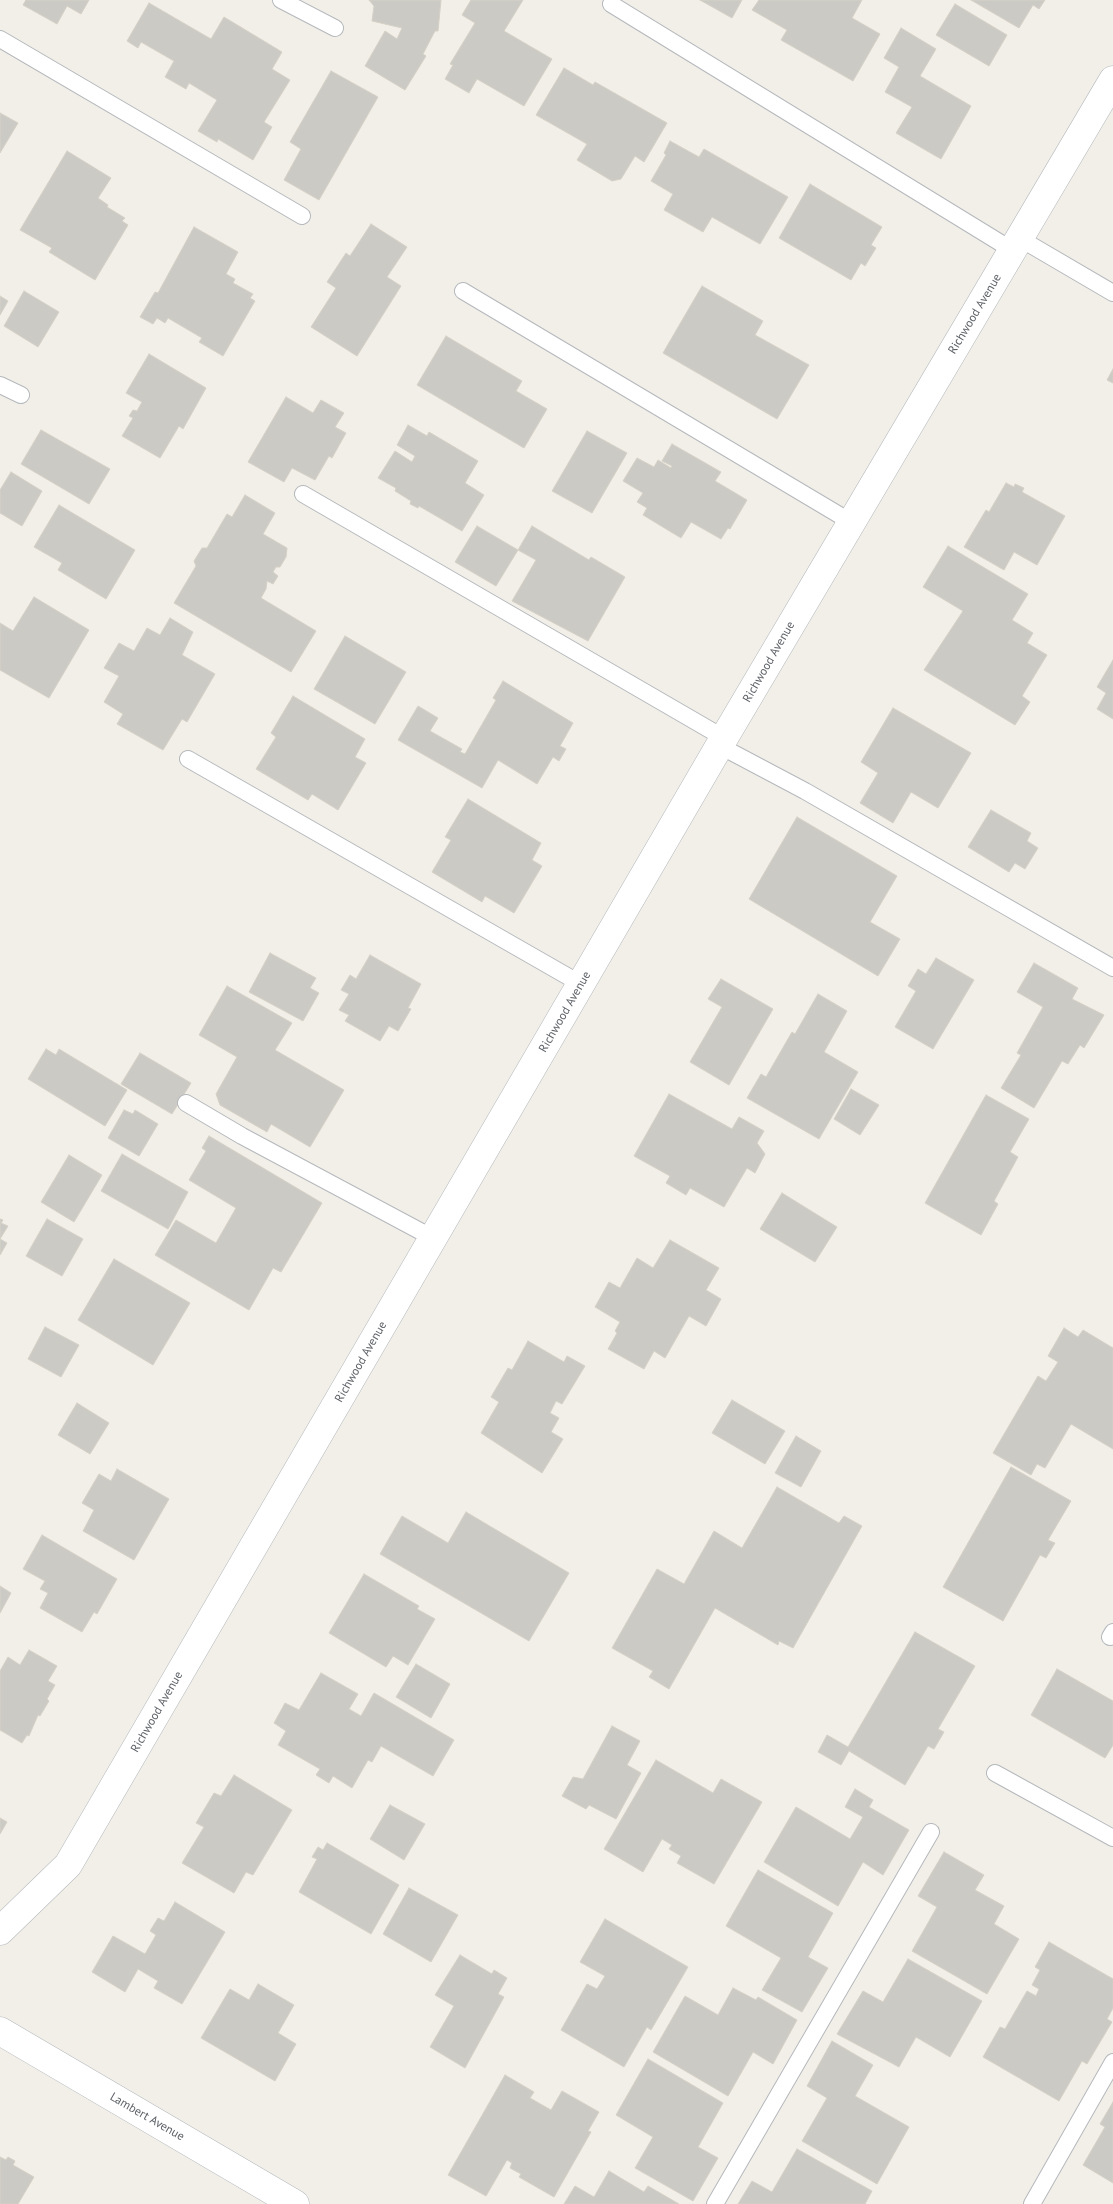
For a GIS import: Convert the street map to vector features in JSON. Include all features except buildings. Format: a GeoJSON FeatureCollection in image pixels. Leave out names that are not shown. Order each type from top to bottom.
{"type":"FeatureCollection","features":[{"type":"Feature","properties":{"kind":"street","name":"Richwood Avenue"},"geometry":{"type":"LineString","coordinates":[[0,1931],[68,1865],[722,742],[1113,80]]}},
{"type":"Feature","properties":{"kind":"street","name":"Lambert Avenue"},"geometry":{"type":"LineString","coordinates":[[0,2031],[294,2204]]}},
{"type":"Feature","properties":{"kind":"lane"},"geometry":{"type":"LineString","coordinates":[[281,0],[335,28]]}},
{"type":"Feature","properties":{"kind":"lane"},"geometry":{"type":"LineString","coordinates":[[611,4],[1016,244],[1113,293]]}},
{"type":"Feature","properties":{"kind":"lane"},"geometry":{"type":"LineString","coordinates":[[0,39],[302,216]]}},
{"type":"Feature","properties":{"kind":"lane"},"geometry":{"type":"LineString","coordinates":[[462,291],[851,522]]}},
{"type":"Feature","properties":{"kind":"lane"},"geometry":{"type":"LineString","coordinates":[[0,385],[22,395]]}},
{"type":"Feature","properties":{"kind":"lane"},"geometry":{"type":"LineString","coordinates":[[303,494],[805,791],[1113,968]]}},
{"type":"Feature","properties":{"kind":"lane"},"geometry":{"type":"LineString","coordinates":[[188,758],[581,984]]}},
{"type":"Feature","properties":{"kind":"lane"},"geometry":{"type":"LineString","coordinates":[[186,1103],[242,1136],[433,1238]]}},
{"type":"Feature","properties":{"kind":"lane"},"geometry":{"type":"LineString","coordinates":[[995,1773],[1113,1838]]}},
{"type":"Feature","properties":{"kind":"lane"},"geometry":{"type":"LineString","coordinates":[[715,2204],[931,1832]]}},
{"type":"Feature","properties":{"kind":"lane"},"geometry":{"type":"LineString","coordinates":[[1032,2204],[1113,2062]]}}]}
